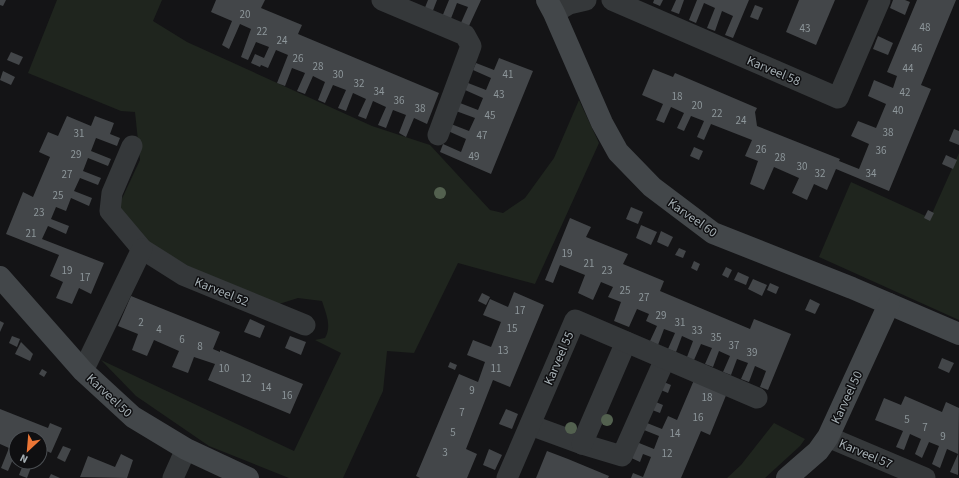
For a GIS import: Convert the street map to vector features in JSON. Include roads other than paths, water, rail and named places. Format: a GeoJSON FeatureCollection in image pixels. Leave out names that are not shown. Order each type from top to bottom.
{"type":"FeatureCollection","features":[{"type":"Feature","properties":{"kind":"street"},"geometry":{"type":"LineString","coordinates":[[382,0],[465,35],[471,46],[438,135]]}},
{"type":"Feature","properties":{"kind":"street"},"geometry":{"type":"LineString","coordinates":[[550,6],[586,0]]}},
{"type":"Feature","properties":{"kind":"street","name":"Karveel 58"},"geometry":{"type":"LineString","coordinates":[[612,0],[838,98],[880,0]]}},
{"type":"Feature","properties":{"kind":"street","name":"Karveel 60"},"geometry":{"type":"LineString","coordinates":[[550,6],[608,134],[618,152],[652,188],[713,234],[889,304],[959,334]]}},
{"type":"Feature","properties":{"kind":"street","name":"Karveel 52"},"geometry":{"type":"LineString","coordinates":[[132,146],[112,193],[110,211],[142,249],[183,275],[305,325]]}},
{"type":"Feature","properties":{"kind":"street"},"geometry":{"type":"LineString","coordinates":[[83,371],[142,249]]}},
{"type":"Feature","properties":{"kind":"street","name":"Karveel 50"},"geometry":{"type":"LineString","coordinates":[[0,277],[83,371],[133,417],[186,449],[248,478]]}},
{"type":"Feature","properties":{"kind":"street","name":"Karveel 50"},"geometry":{"type":"LineString","coordinates":[[787,478],[818,452],[828,437],[889,304]]}},
{"type":"Feature","properties":{"kind":"street","name":"Karveel 55"},"geometry":{"type":"LineString","coordinates":[[507,478],[574,320],[757,398]]}},
{"type":"Feature","properties":{"kind":"street"},"geometry":{"type":"LineString","coordinates":[[582,444],[626,342]]}},
{"type":"Feature","properties":{"kind":"street"},"geometry":{"type":"LineString","coordinates":[[530,424],[582,444],[622,456],[665,359]]}},
{"type":"Feature","properties":{"kind":"street","name":"Karveel 57"},"geometry":{"type":"LineString","coordinates":[[828,437],[925,478]]}},
{"type":"Feature","properties":{"kind":"street"},"geometry":{"type":"LineString","coordinates":[[173,478],[186,449]]}}]}
